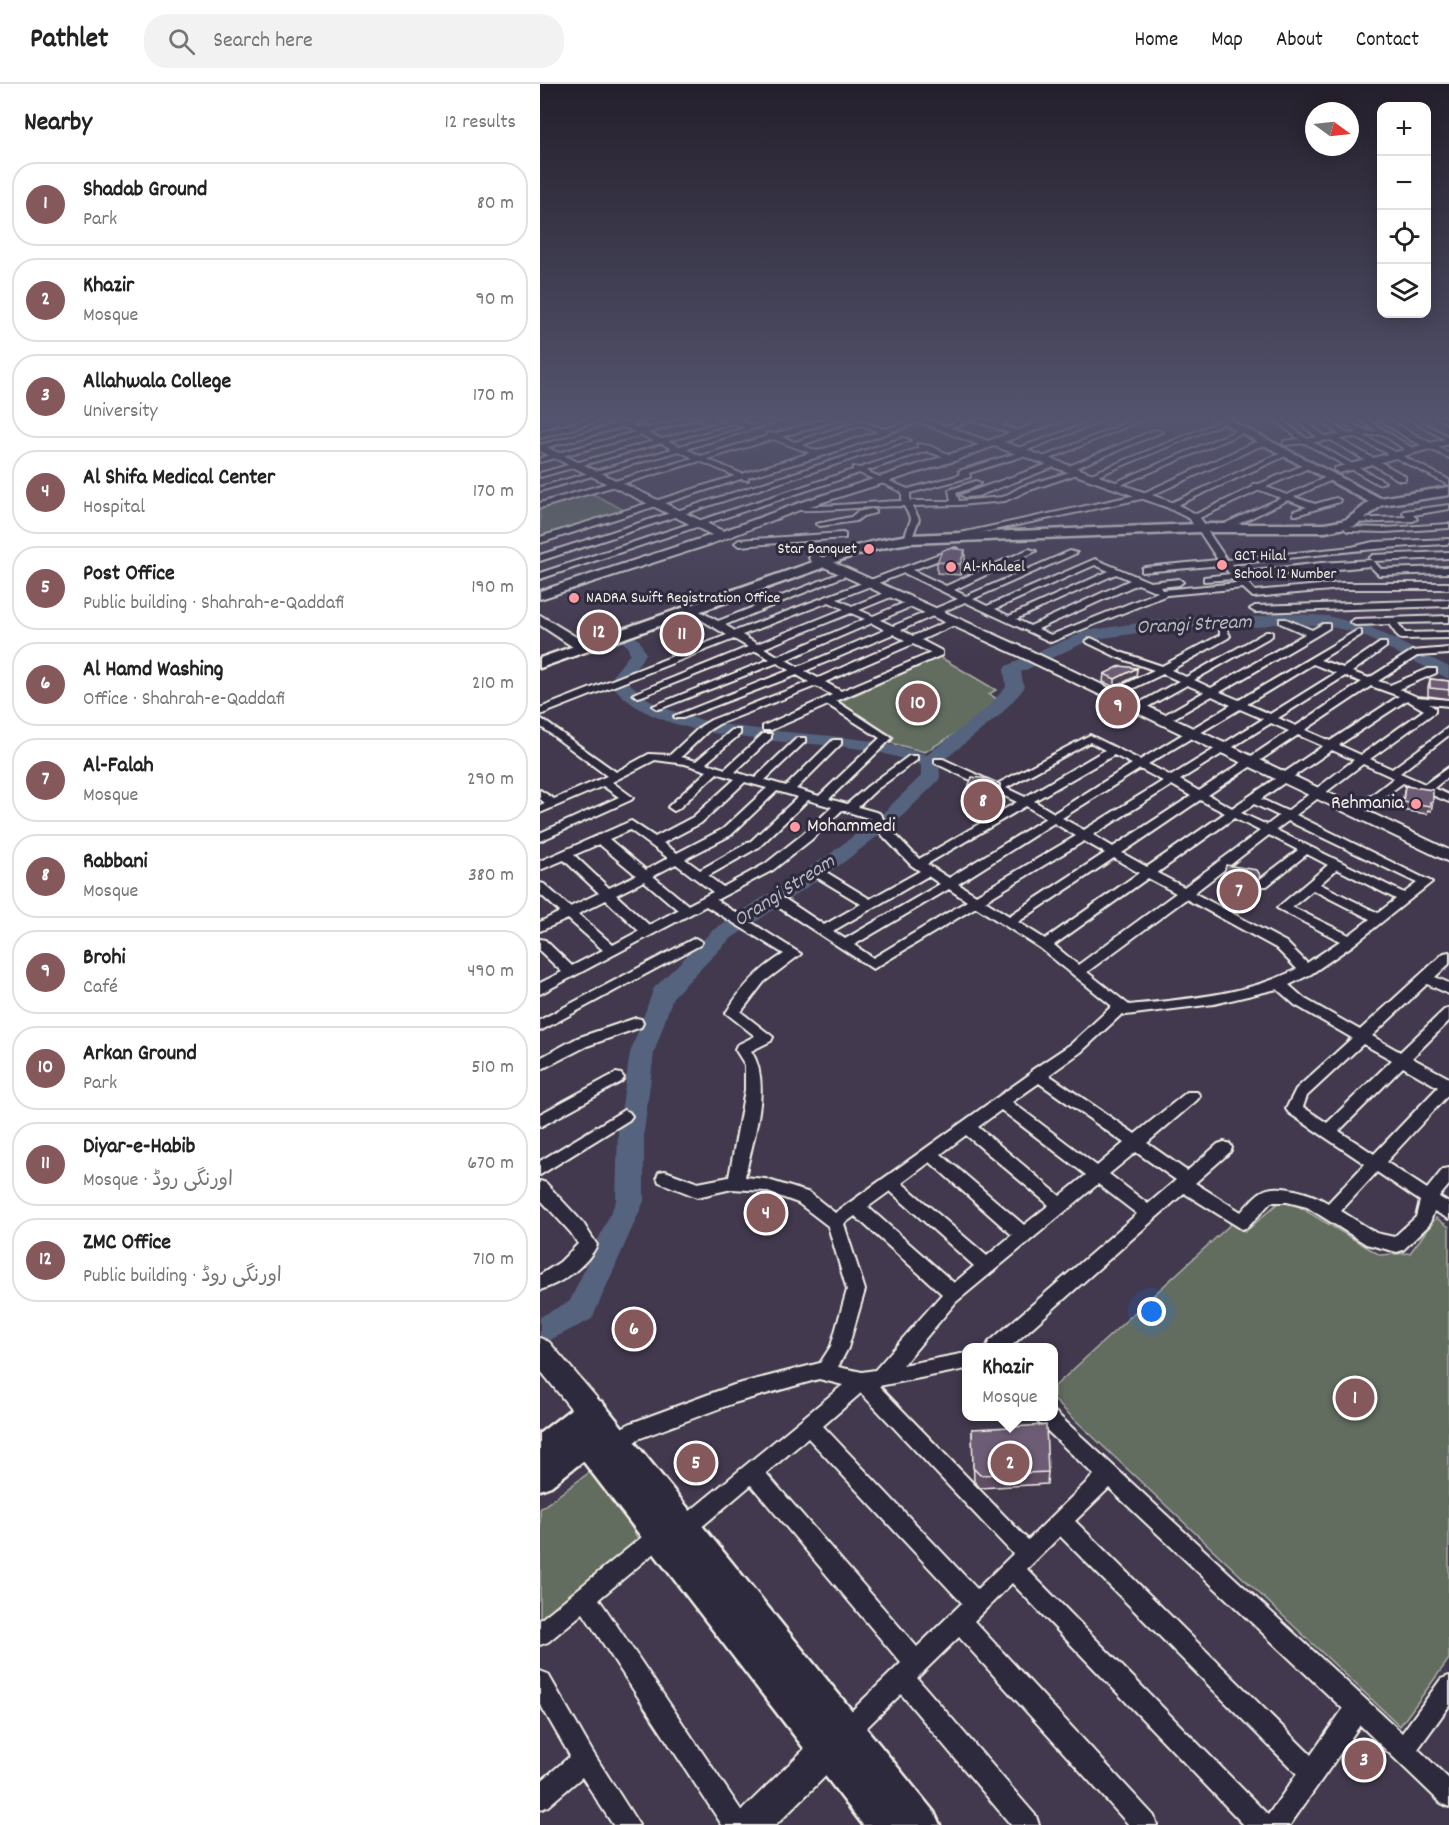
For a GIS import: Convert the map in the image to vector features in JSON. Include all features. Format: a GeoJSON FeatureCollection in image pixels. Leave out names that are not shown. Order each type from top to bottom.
{"type":"FeatureCollection","features":[{"type":"Feature","properties":{"kind":"main road"},"geometry":{"type":"LineString","coordinates":[[540,651],[579,645],[692,610],[857,548],[909,539],[1198,523],[1319,525],[1338,522],[1388,498]]}},
{"type":"Feature","properties":{"kind":"main road"},"geometry":{"type":"LineString","coordinates":[[540,663],[579,645],[818,562],[844,541],[1198,523],[1325,528],[1342,526],[1354,521],[1382,499]]}},
{"type":"Feature","properties":{"kind":"main road"},"geometry":{"type":"LineString","coordinates":[[540,1452],[592,1425]]}},
{"type":"Feature","properties":{"kind":"main road"},"geometry":{"type":"LineString","coordinates":[[540,1475],[592,1425]]}},
{"type":"Feature","properties":{"kind":"main road"},"geometry":{"type":"LineString","coordinates":[[592,1425],[837,1741],[921,1825]]}},
{"type":"Feature","properties":{"kind":"main road"},"geometry":{"type":"LineString","coordinates":[[837,1741],[886,1825]]}},
{"type":"Feature","properties":{"kind":"street"},"geometry":{"type":"LineString","coordinates":[[540,506],[565,498]]}},
{"type":"Feature","properties":{"kind":"street"},"geometry":{"type":"LineString","coordinates":[[647,498],[722,535]]}},
{"type":"Feature","properties":{"kind":"street"},"geometry":{"type":"LineString","coordinates":[[540,540],[673,498]]}},
{"type":"Feature","properties":{"kind":"street"},"geometry":{"type":"LineString","coordinates":[[540,558],[725,498]]}},
{"type":"Feature","properties":{"kind":"street"},"geometry":{"type":"LineString","coordinates":[[540,576],[775,498]]}},
{"type":"Feature","properties":{"kind":"street"},"geometry":{"type":"LineString","coordinates":[[790,498],[802,506],[834,509],[875,504],[1006,498]]}},
{"type":"Feature","properties":{"kind":"street"},"geometry":{"type":"LineString","coordinates":[[540,595],[826,498]]}},
{"type":"Feature","properties":{"kind":"street"},"geometry":{"type":"LineString","coordinates":[[906,498],[906,503],[915,519],[909,536]]}},
{"type":"Feature","properties":{"kind":"street"},"geometry":{"type":"LineString","coordinates":[[956,500],[962,498]]}},
{"type":"Feature","properties":{"kind":"street"},"geometry":{"type":"LineString","coordinates":[[960,534],[1132,498]]}},
{"type":"Feature","properties":{"kind":"street"},"geometry":{"type":"LineString","coordinates":[[1150,498],[1170,505],[1198,523],[1225,562],[1253,594],[1342,586],[1449,586]]}},
{"type":"Feature","properties":{"kind":"street"},"geometry":{"type":"LineString","coordinates":[[1170,505],[1186,498]]}},
{"type":"Feature","properties":{"kind":"street"},"geometry":{"type":"LineString","coordinates":[[1198,523],[1240,498]]}},
{"type":"Feature","properties":{"kind":"street"},"geometry":{"type":"LineString","coordinates":[[1230,525],[1285,498]]}},
{"type":"Feature","properties":{"kind":"street"},"geometry":{"type":"LineString","coordinates":[[1295,498],[1314,507]]}},
{"type":"Feature","properties":{"kind":"street"},"geometry":{"type":"LineString","coordinates":[[1297,513],[1336,500]]}},
{"type":"Feature","properties":{"kind":"street"},"geometry":{"type":"LineString","coordinates":[[1338,522],[1413,519],[1407,513],[1449,507]]}},
{"type":"Feature","properties":{"kind":"street"},"geometry":{"type":"LineString","coordinates":[[739,543],[844,541],[843,525],[834,509]]}},
{"type":"Feature","properties":{"kind":"street"},"geometry":{"type":"LineString","coordinates":[[820,524],[840,522],[878,510]]}},
{"type":"Feature","properties":{"kind":"street"},"geometry":{"type":"LineString","coordinates":[[1325,528],[1385,530],[1449,526]]}},
{"type":"Feature","properties":{"kind":"street"},"geometry":{"type":"LineString","coordinates":[[1430,528],[1448,543]]}},
{"type":"Feature","properties":{"kind":"street"},"geometry":{"type":"LineString","coordinates":[[561,533],[621,568]]}},
{"type":"Feature","properties":{"kind":"street"},"geometry":{"type":"LineString","coordinates":[[1145,570],[1373,546],[1448,543]]}},
{"type":"Feature","properties":{"kind":"street"},"geometry":{"type":"LineString","coordinates":[[540,712],[612,682],[955,551]]}},
{"type":"Feature","properties":{"kind":"street"},"geometry":{"type":"LineString","coordinates":[[946,590],[1032,551]]}},
{"type":"Feature","properties":{"kind":"street"},"geometry":{"type":"LineString","coordinates":[[679,716],[797,671],[1073,553]]}},
{"type":"Feature","properties":{"kind":"street"},"geometry":{"type":"LineString","coordinates":[[1374,558],[1449,555]]}},
{"type":"Feature","properties":{"kind":"street"},"geometry":{"type":"LineString","coordinates":[[818,562],[893,592],[1024,652],[1449,857]]}},
{"type":"Feature","properties":{"kind":"street"},"geometry":{"type":"LineString","coordinates":[[987,609],[1095,562],[1165,592]]}},
{"type":"Feature","properties":{"kind":"street"},"geometry":{"type":"LineString","coordinates":[[1150,585],[1321,566],[1372,564],[1379,572],[1449,570]]}},
{"type":"Feature","properties":{"kind":"street"},"geometry":{"type":"LineString","coordinates":[[904,570],[1051,639],[1165,592],[1245,585]]}},
{"type":"Feature","properties":{"kind":"street"},"geometry":{"type":"LineString","coordinates":[[1009,619],[1116,571]]}},
{"type":"Feature","properties":{"kind":"street"},"geometry":{"type":"LineString","coordinates":[[717,625],[848,573]]}},
{"type":"Feature","properties":{"kind":"street"},"geometry":{"type":"LineString","coordinates":[[1031,629],[1138,580]]}},
{"type":"Feature","properties":{"kind":"street"},"geometry":{"type":"LineString","coordinates":[[638,694],[893,592]]}},
{"type":"Feature","properties":{"kind":"street"},"geometry":{"type":"LineString","coordinates":[[728,772],[767,732],[828,700],[939,652],[831,599]]}},
{"type":"Feature","properties":{"kind":"street"},"geometry":{"type":"LineString","coordinates":[[658,706],[777,660],[914,602]]}},
{"type":"Feature","properties":{"kind":"street"},"geometry":{"type":"LineString","coordinates":[[1255,609],[1449,603]]}},
{"type":"Feature","properties":{"kind":"street"},"geometry":{"type":"LineString","coordinates":[[692,610],[840,695]]}},
{"type":"Feature","properties":{"kind":"street"},"geometry":{"type":"LineString","coordinates":[[540,619],[579,645]]}},
{"type":"Feature","properties":{"kind":"street"},"geometry":{"type":"LineString","coordinates":[[1355,622],[1449,619]]}},
{"type":"Feature","properties":{"kind":"street"},"geometry":{"type":"LineString","coordinates":[[672,759],[710,725],[817,682],[956,621]]}},
{"type":"Feature","properties":{"kind":"street"},"geometry":{"type":"LineString","coordinates":[[1283,621],[1313,633]]}},
{"type":"Feature","properties":{"kind":"street"},"geometry":{"type":"LineString","coordinates":[[1392,621],[1402,636],[1449,635]]}},
{"type":"Feature","properties":{"kind":"street"},"geometry":{"type":"LineString","coordinates":[[1163,720],[1326,626]]}},
{"type":"Feature","properties":{"kind":"street"},"geometry":{"type":"LineString","coordinates":[[1111,695],[1225,636],[1222,630]]}},
{"type":"Feature","properties":{"kind":"street"},"geometry":{"type":"LineString","coordinates":[[844,945],[949,884],[1140,764],[1358,633]]}},
{"type":"Feature","properties":{"kind":"street"},"geometry":{"type":"LineString","coordinates":[[1138,708],[1269,634]]}},
{"type":"Feature","properties":{"kind":"street"},"geometry":{"type":"LineString","coordinates":[[1091,641],[1120,655],[1163,670],[1449,799]]}},
{"type":"Feature","properties":{"kind":"street"},"geometry":{"type":"LineString","coordinates":[[780,902],[873,964],[1085,836],[1346,671],[1383,645]]}},
{"type":"Feature","properties":{"kind":"street"},"geometry":{"type":"LineString","coordinates":[[1009,922],[1411,656],[1449,651]]}},
{"type":"Feature","properties":{"kind":"street"},"geometry":{"type":"LineString","coordinates":[[1313,661],[1346,671],[1411,697],[1449,703]]}},
{"type":"Feature","properties":{"kind":"street"},"geometry":{"type":"LineString","coordinates":[[1390,689],[1432,671]]}},
{"type":"Feature","properties":{"kind":"street"},"geometry":{"type":"LineString","coordinates":[[1045,945],[1283,778],[1411,697]]}},
{"type":"Feature","properties":{"kind":"street"},"geometry":{"type":"LineString","coordinates":[[1079,971],[1186,894],[1360,760],[1431,710],[1411,697]]}},
{"type":"Feature","properties":{"kind":"street"},"geometry":{"type":"LineString","coordinates":[[822,800],[887,738],[828,700]]}},
{"type":"Feature","properties":{"kind":"street"},"geometry":{"type":"LineString","coordinates":[[540,721],[610,779],[627,798],[540,837]]}},
{"type":"Feature","properties":{"kind":"street"},"geometry":{"type":"LineString","coordinates":[[540,736],[553,730]]}},
{"type":"Feature","properties":{"kind":"street"},"geometry":{"type":"LineString","coordinates":[[1356,812],[1449,730]]}},
{"type":"Feature","properties":{"kind":"street"},"geometry":{"type":"LineString","coordinates":[[699,764],[735,732]]}},
{"type":"Feature","properties":{"kind":"street"},"geometry":{"type":"LineString","coordinates":[[998,788],[1090,738],[1233,813],[1404,898]]}},
{"type":"Feature","properties":{"kind":"street"},"geometry":{"type":"LineString","coordinates":[[758,781],[801,740]]}},
{"type":"Feature","properties":{"kind":"street"},"geometry":{"type":"LineString","coordinates":[[789,790],[837,742]]}},
{"type":"Feature","properties":{"kind":"street"},"geometry":{"type":"LineString","coordinates":[[823,931],[870,904],[923,867],[1114,750]]}},
{"type":"Feature","properties":{"kind":"street"},"geometry":{"type":"LineString","coordinates":[[540,809],[610,779],[653,756],[699,764],[876,816],[887,833],[923,867],[1045,945],[1126,1010],[1180,1004],[1267,988],[1280,983],[1349,939],[1426,882],[1253,799]]}},
{"type":"Feature","properties":{"kind":"street"},"geometry":{"type":"LineString","coordinates":[[540,989],[769,867],[846,806],[914,758]]}},
{"type":"Feature","properties":{"kind":"street"},"geometry":{"type":"LineString","coordinates":[[939,761],[1055,817],[1148,873],[1281,945],[1305,969]]}},
{"type":"Feature","properties":{"kind":"street"},"geometry":{"type":"LineString","coordinates":[[674,807],[715,769]]}},
{"type":"Feature","properties":{"kind":"street"},"geometry":{"type":"LineString","coordinates":[[1426,789],[1449,770]]}},
{"type":"Feature","properties":{"kind":"street"},"geometry":{"type":"LineString","coordinates":[[654,843],[697,820],[744,777]]}},
{"type":"Feature","properties":{"kind":"street"},"geometry":{"type":"LineString","coordinates":[[540,927],[677,860],[727,832],[776,786]]}},
{"type":"Feature","properties":{"kind":"street"},"geometry":{"type":"LineString","coordinates":[[540,794],[553,804]]}},
{"type":"Feature","properties":{"kind":"street"},"geometry":{"type":"LineString","coordinates":[[699,876],[754,844],[807,795]]}},
{"type":"Feature","properties":{"kind":"street"},"geometry":{"type":"LineString","coordinates":[[540,866],[631,825],[723,893]]}},
{"type":"Feature","properties":{"kind":"street"},"geometry":{"type":"LineString","coordinates":[[601,839],[687,911]]}},
{"type":"Feature","properties":{"kind":"street"},"geometry":{"type":"LineString","coordinates":[[1263,883],[1306,849]]}},
{"type":"Feature","properties":{"kind":"street"},"geometry":{"type":"LineString","coordinates":[[566,855],[648,932]]}},
{"type":"Feature","properties":{"kind":"street"},"geometry":{"type":"LineString","coordinates":[[1336,864],[1283,908],[1349,939]]}},
{"type":"Feature","properties":{"kind":"street"},"geometry":{"type":"LineString","coordinates":[[822,875],[870,904]]}},
{"type":"Feature","properties":{"kind":"street"},"geometry":{"type":"LineString","coordinates":[[1311,884],[1378,918]]}},
{"type":"Feature","properties":{"kind":"street"},"geometry":{"type":"LineString","coordinates":[[540,887],[612,951]]}},
{"type":"Feature","properties":{"kind":"street"},"geometry":{"type":"LineString","coordinates":[[708,901],[794,954],[769,970],[742,996],[733,1013],[766,1037],[742,1049],[752,1064],[752,1081],[749,1117],[736,1183]]}},
{"type":"Feature","properties":{"kind":"street"},"geometry":{"type":"LineString","coordinates":[[540,1026],[695,942]]}},
{"type":"Feature","properties":{"kind":"street"},"geometry":{"type":"LineString","coordinates":[[540,943],[571,973]]}},
{"type":"Feature","properties":{"kind":"street"},"geometry":{"type":"LineString","coordinates":[[1449,956],[1301,1093],[1294,1109],[1449,1212]]}},
{"type":"Feature","properties":{"kind":"street"},"geometry":{"type":"LineString","coordinates":[[1426,978],[1449,989]]}},
{"type":"Feature","properties":{"kind":"street"},"geometry":{"type":"LineString","coordinates":[[1280,983],[1300,1002],[1449,1085],[1330,1212]]}},
{"type":"Feature","properties":{"kind":"street"},"geometry":{"type":"LineString","coordinates":[[835,1222],[1076,1048],[1121,1006]]}},
{"type":"Feature","properties":{"kind":"street"},"geometry":{"type":"LineString","coordinates":[[1328,1132],[1449,1013]]}},
{"type":"Feature","properties":{"kind":"street"},"geometry":{"type":"LineString","coordinates":[[540,1065],[582,1041],[636,1023]]}},
{"type":"Feature","properties":{"kind":"street"},"geometry":{"type":"LineString","coordinates":[[1037,1074],[1242,1222],[1267,1196],[1287,1195],[1312,1200],[1372,1239],[1397,1245],[1423,1220],[1430,1198],[1449,1174]]}},
{"type":"Feature","properties":{"kind":"street"},"geometry":{"type":"LineString","coordinates":[[540,1121],[616,1078]]}},
{"type":"Feature","properties":{"kind":"street"},"geometry":{"type":"LineString","coordinates":[[540,1634],[585,1597],[752,1471],[808,1425],[872,1379],[954,1294],[1192,1096]]}},
{"type":"Feature","properties":{"kind":"street"},"geometry":{"type":"LineString","coordinates":[[1000,1101],[1148,1213]]}},
{"type":"Feature","properties":{"kind":"street"},"geometry":{"type":"LineString","coordinates":[[540,1169],[624,1116]]}},
{"type":"Feature","properties":{"kind":"street"},"geometry":{"type":"LineString","coordinates":[[966,1126],[1061,1206]]}},
{"type":"Feature","properties":{"kind":"street"},"geometry":{"type":"LineString","coordinates":[[1000,1343],[1224,1148]]}},
{"type":"Feature","properties":{"kind":"street"},"geometry":{"type":"LineString","coordinates":[[930,1153],[1025,1236]]}},
{"type":"Feature","properties":{"kind":"street"},"geometry":{"type":"LineString","coordinates":[[665,1178],[697,1190],[736,1183],[765,1185],[804,1198],[835,1222],[856,1290],[839,1348],[825,1372]]}},
{"type":"Feature","properties":{"kind":"street"},"geometry":{"type":"LineString","coordinates":[[890,1182],[987,1267]]}},
{"type":"Feature","properties":{"kind":"street"},"geometry":{"type":"LineString","coordinates":[[540,1188],[588,1245],[576,1260],[551,1279],[540,1283]]}},
{"type":"Feature","properties":{"kind":"street"},"geometry":{"type":"LineString","coordinates":[[856,1207],[954,1294]]}},
{"type":"Feature","properties":{"kind":"street"},"geometry":{"type":"LineString","coordinates":[[540,1350],[592,1425],[632,1432],[734,1394],[819,1371],[872,1379],[962,1362]]}},
{"type":"Feature","properties":{"kind":"street"},"geometry":{"type":"LineString","coordinates":[[872,1379],[1019,1561],[1261,1825]]}},
{"type":"Feature","properties":{"kind":"street"},"geometry":{"type":"LineString","coordinates":[[1050,1421],[1449,1795]]}},
{"type":"Feature","properties":{"kind":"street"},"geometry":{"type":"LineString","coordinates":[[808,1425],[976,1603]]}},
{"type":"Feature","properties":{"kind":"street"},"geometry":{"type":"LineString","coordinates":[[752,1471],[1027,1825]]}},
{"type":"Feature","properties":{"kind":"street"},"geometry":{"type":"LineString","coordinates":[[751,1825],[1108,1475]]}},
{"type":"Feature","properties":{"kind":"street"},"geometry":{"type":"LineString","coordinates":[[1060,1521],[1312,1772]]}},
{"type":"Feature","properties":{"kind":"street"},"geometry":{"type":"LineString","coordinates":[[585,1597],[736,1825]]}},
{"type":"Feature","properties":{"kind":"street"},"geometry":{"type":"LineString","coordinates":[[958,1620],[1145,1825]]}},
{"type":"Feature","properties":{"kind":"street"},"geometry":{"type":"LineString","coordinates":[[541,1688],[625,1824]]}},
{"type":"Feature","properties":{"kind":"street"},"geometry":{"type":"LineString","coordinates":[[1403,1751],[1448,1691]]}},
{"type":"Feature","properties":{"kind":"street"},"geometry":{"type":"LineString","coordinates":[[1276,1825],[1358,1708]]}},
{"type":"Feature","properties":{"kind":"street"},"geometry":{"type":"LineString","coordinates":[[540,1798],[585,1759]]}},
{"type":"Feature","properties":{"kind":"green space"},"geometry":{"type":"Polygon","coordinates":[[[564,498],[601,498],[628,512],[540,540],[540,506],[564,498]]]}},
{"type":"Feature","properties":{"kind":"green space"},"geometry":{"type":"Polygon","coordinates":[[[940,657],[996,690],[989,694],[997,699],[970,725],[925,752],[891,743],[894,737],[839,702],[940,657]]]}},
{"type":"Feature","properties":{"kind":"green space"},"geometry":{"type":"Polygon","coordinates":[[[1279,1202],[1293,1203],[1380,1255],[1410,1253],[1436,1218],[1449,1227],[1449,1659],[1400,1726],[1058,1404],[1058,1383],[1232,1223],[1245,1232],[1279,1202]]]}},
{"type":"Feature","properties":{"kind":"green space"},"geometry":{"type":"Polygon","coordinates":[[[594,1469],[607,1484],[639,1541],[540,1625],[540,1509],[594,1469]]]}},
{"type":"Feature","properties":{"kind":"building"},"geometry":{"type":"Polygon","coordinates":[[[948,548],[965,550],[960,564],[937,562],[942,551],[948,548]]]}},
{"type":"Feature","properties":{"kind":"building"},"geometry":{"type":"Polygon","coordinates":[[[1120,666],[1137,668],[1115,679],[1104,674],[1120,666]]]}},
{"type":"Feature","properties":{"kind":"building"},"geometry":{"type":"Polygon","coordinates":[[[1430,679],[1449,681],[1449,690],[1430,688],[1430,679]]]}},
{"type":"Feature","properties":{"kind":"building"},"geometry":{"type":"Polygon","coordinates":[[[972,777],[988,779],[1000,784],[993,801],[964,798],[972,777]]]}},
{"type":"Feature","properties":{"kind":"building"},"geometry":{"type":"Polygon","coordinates":[[[1405,786],[1433,790],[1433,802],[1430,802],[1430,806],[1403,802],[1405,786]]]}},
{"type":"Feature","properties":{"kind":"building"},"geometry":{"type":"Polygon","coordinates":[[[1226,865],[1257,870],[1260,875],[1257,891],[1221,886],[1226,865]]]}},
{"type":"Feature","properties":{"kind":"building"},"geometry":{"type":"Polygon","coordinates":[[[1046,1425],[1048,1472],[980,1475],[973,1468],[972,1429],[1046,1425]]]}},
{"type":"Feature","properties":{"kind":"waterway","name":"Orangi Stream"},"geometry":{"type":"LineString","coordinates":[[930,762],[994,711],[1015,688],[1012,670],[1086,636],[1151,626],[1217,621],[1258,622],[1278,618],[1328,621],[1364,630],[1449,674]]}},
{"type":"Feature","properties":{"kind":"waterway"},"geometry":{"type":"LineString","coordinates":[[627,638],[634,644],[638,654],[622,674],[620,684],[645,706],[680,720],[720,728],[855,743],[896,750],[930,762]]}},
{"type":"Feature","properties":{"kind":"waterway","name":"Orangi Stream"},"geometry":{"type":"LineString","coordinates":[[540,1332],[581,1310],[630,1201],[631,1132],[642,1053],[662,994],[721,935],[837,858],[890,817],[931,777],[930,762]]}},
{"type":"Feature","properties":{"kind":"place","name":"Star Banquet"},"geometry":{"type":"Point","coordinates":[869,549]}},
{"type":"Feature","properties":{"kind":"place","name":"GCT Hilal School 12 Number"},"geometry":{"type":"Point","coordinates":[1222,565]}},
{"type":"Feature","properties":{"kind":"place","name":"Al-Khaleel"},"geometry":{"type":"Point","coordinates":[951,567]}},
{"type":"Feature","properties":{"kind":"place","name":"NADRA Swift Registration Office"},"geometry":{"type":"Point","coordinates":[574,598]}},
{"type":"Feature","properties":{"kind":"place","name":"ZMC Office"},"geometry":{"type":"Point","coordinates":[599,632]}},
{"type":"Feature","properties":{"kind":"place","name":"Diyar-e-Habib"},"geometry":{"type":"Point","coordinates":[682,634]}},
{"type":"Feature","properties":{"kind":"place","name":"Arkan Ground"},"geometry":{"type":"Point","coordinates":[918,703]}},
{"type":"Feature","properties":{"kind":"place","name":"Brohi"},"geometry":{"type":"Point","coordinates":[1118,706]}},
{"type":"Feature","properties":{"kind":"place","name":"Rabbani"},"geometry":{"type":"Point","coordinates":[983,801]}},
{"type":"Feature","properties":{"kind":"place","name":"Rehmania"},"geometry":{"type":"Point","coordinates":[1416,804]}},
{"type":"Feature","properties":{"kind":"place","name":"Mohammedi"},"geometry":{"type":"Point","coordinates":[795,827]}},
{"type":"Feature","properties":{"kind":"place","name":"Al-Falah"},"geometry":{"type":"Point","coordinates":[1239,891]}},
{"type":"Feature","properties":{"kind":"place","name":"Al Shifa Medical Center"},"geometry":{"type":"Point","coordinates":[766,1213]}},
{"type":"Feature","properties":{"kind":"place","name":"Al Hamd Washing"},"geometry":{"type":"Point","coordinates":[634,1329]}},
{"type":"Feature","properties":{"kind":"place","name":"Shadab Ground"},"geometry":{"type":"Point","coordinates":[1355,1398]}},
{"type":"Feature","properties":{"kind":"place","name":"Post Office"},"geometry":{"type":"Point","coordinates":[696,1463]}},
{"type":"Feature","properties":{"kind":"place","name":"Khazir"},"geometry":{"type":"Point","coordinates":[1010,1463]}},
{"type":"Feature","properties":{"kind":"place","name":"Allahwala College"},"geometry":{"type":"Point","coordinates":[1364,1760]}}]}
